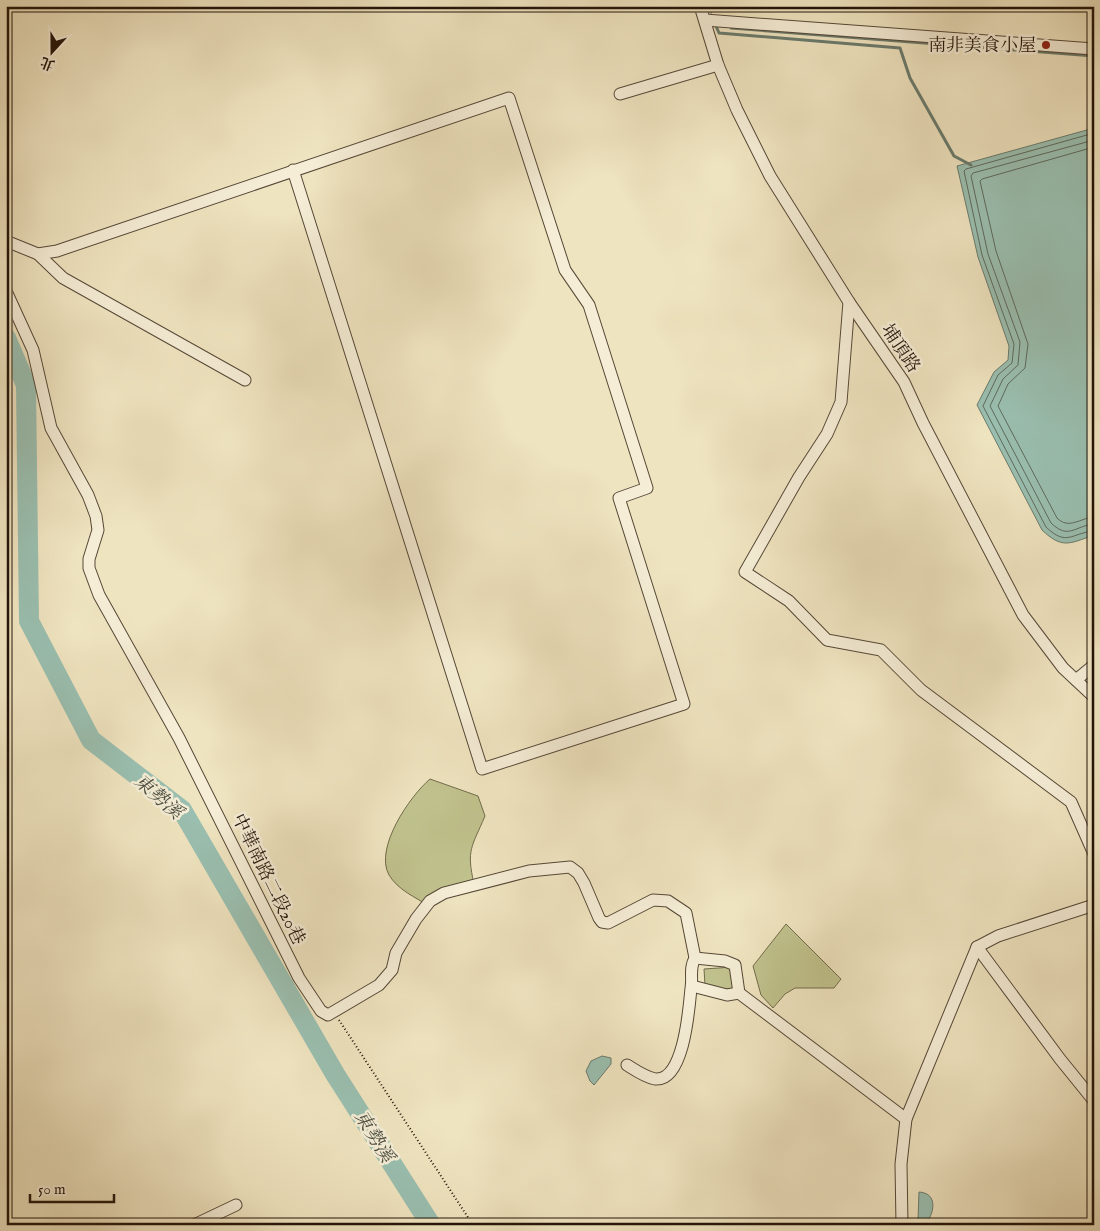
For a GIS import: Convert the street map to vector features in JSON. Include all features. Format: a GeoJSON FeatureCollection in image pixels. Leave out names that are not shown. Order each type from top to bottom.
{"type":"FeatureCollection","features":[{"type":"Feature","properties":{"kind":"street","name":"埔頂路"},"geometry":{"type":"LineString","coordinates":[[700,6],[718,65],[770,176],[849,302],[904,382],[923,423],[1023,615],[1063,668],[1094,697]]}},
{"type":"Feature","properties":{"kind":"street"},"geometry":{"type":"LineString","coordinates":[[704,20],[1094,49]]}},
{"type":"Feature","properties":{"kind":"street"},"geometry":{"type":"LineString","coordinates":[[620,94],[718,65]]}},
{"type":"Feature","properties":{"kind":"street"},"geometry":{"type":"LineString","coordinates":[[38,254],[57,251],[292,170],[509,98],[565,270],[589,305],[647,488],[619,498],[684,704],[482,769],[292,170]]}},
{"type":"Feature","properties":{"kind":"street"},"geometry":{"type":"LineString","coordinates":[[6,241],[38,254],[63,278],[245,380]]}},
{"type":"Feature","properties":{"kind":"street","name":"中華南路二段20巷"},"geometry":{"type":"LineString","coordinates":[[6,291],[33,350],[51,428],[88,495],[96,516],[98,530],[89,559],[89,568],[99,595],[179,738],[299,978],[321,1011],[328,1015],[334,1011]]}},
{"type":"Feature","properties":{"kind":"street"},"geometry":{"type":"LineString","coordinates":[[849,302],[841,402],[827,434],[799,477],[745,572],[789,601],[827,640],[881,650],[921,690],[1071,802],[1094,854]]}},
{"type":"Feature","properties":{"kind":"street"},"geometry":{"type":"LineString","coordinates":[[1076,680],[1094,665]]}},
{"type":"Feature","properties":{"kind":"street"},"geometry":{"type":"LineString","coordinates":[[334,1011],[379,985],[384,980],[392,970],[402,940],[430,901],[444,893],[529,871],[570,867],[578,873],[584,883],[602,922],[608,923],[653,900],[668,901],[686,913],[695,958],[691,968],[692,986],[680,1060],[664,1078],[656,1079],[627,1065]]}},
{"type":"Feature","properties":{"kind":"street"},"geometry":{"type":"LineString","coordinates":[[902,1225],[901,1164],[906,1119],[977,948],[998,936],[1094,905]]}},
{"type":"Feature","properties":{"kind":"street"},"geometry":{"type":"LineString","coordinates":[[977,948],[1094,1101]]}},
{"type":"Feature","properties":{"kind":"street"},"geometry":{"type":"LineString","coordinates":[[695,958],[725,961],[735,965],[739,993],[906,1119]]}},
{"type":"Feature","properties":{"kind":"street"},"geometry":{"type":"LineString","coordinates":[[692,986],[726,995],[739,993]]}},
{"type":"Feature","properties":{"kind":"street"},"geometry":{"type":"LineString","coordinates":[[194,1225],[236,1205]]}},
{"type":"Feature","properties":{"kind":"path"},"geometry":{"type":"LineString","coordinates":[[334,1011],[346,1032],[422,1143],[473,1225]]}},
{"type":"Feature","properties":{"kind":"green space"},"geometry":{"type":"Polygon","coordinates":[[[430,779],[478,796],[485,816],[474,842],[471,855],[474,884],[429,906],[407,893],[389,875],[386,864],[386,851],[396,823],[413,797],[430,779]]]}},
{"type":"Feature","properties":{"kind":"green space"},"geometry":{"type":"Polygon","coordinates":[[[786,924],[841,979],[834,988],[795,988],[785,994],[773,1008],[761,995],[753,966],[786,924]]]}},
{"type":"Feature","properties":{"kind":"green space"},"geometry":{"type":"Polygon","coordinates":[[[733,967],[744,995],[705,985],[704,969],[733,967]]]}},
{"type":"Feature","properties":{"kind":"water"},"geometry":{"type":"Polygon","coordinates":[[[1094,128],[1094,535],[1066,543],[1055,540],[1042,530],[977,405],[994,372],[1008,360],[1009,346],[978,257],[957,166],[1094,128]]]}},
{"type":"Feature","properties":{"kind":"water"},"geometry":{"type":"Polygon","coordinates":[[[602,1056],[611,1058],[611,1064],[594,1085],[586,1071],[591,1061],[602,1056]]]}},
{"type":"Feature","properties":{"kind":"water"},"geometry":{"type":"Polygon","coordinates":[[[919,1192],[925,1193],[932,1199],[932,1213],[927,1222],[918,1221],[919,1192]]]}},
{"type":"Feature","properties":{"kind":"waterway"},"geometry":{"type":"LineString","coordinates":[[709,6],[711,12]]}},
{"type":"Feature","properties":{"kind":"waterway"},"geometry":{"type":"LineString","coordinates":[[716,26],[719,33],[900,48],[910,78],[954,156],[971,165]]}},
{"type":"Feature","properties":{"kind":"waterway"},"geometry":{"type":"LineString","coordinates":[[731,28],[1094,56]]}},
{"type":"Feature","properties":{"kind":"waterway","name":"東勢溪"},"geometry":{"type":"LineString","coordinates":[[6,338],[26,385],[29,621],[91,740],[182,810],[335,1074],[431,1225]]}},
{"type":"Feature","properties":{"kind":"place","name":"南非美食小屋"},"geometry":{"type":"Point","coordinates":[1046,45]}}]}
